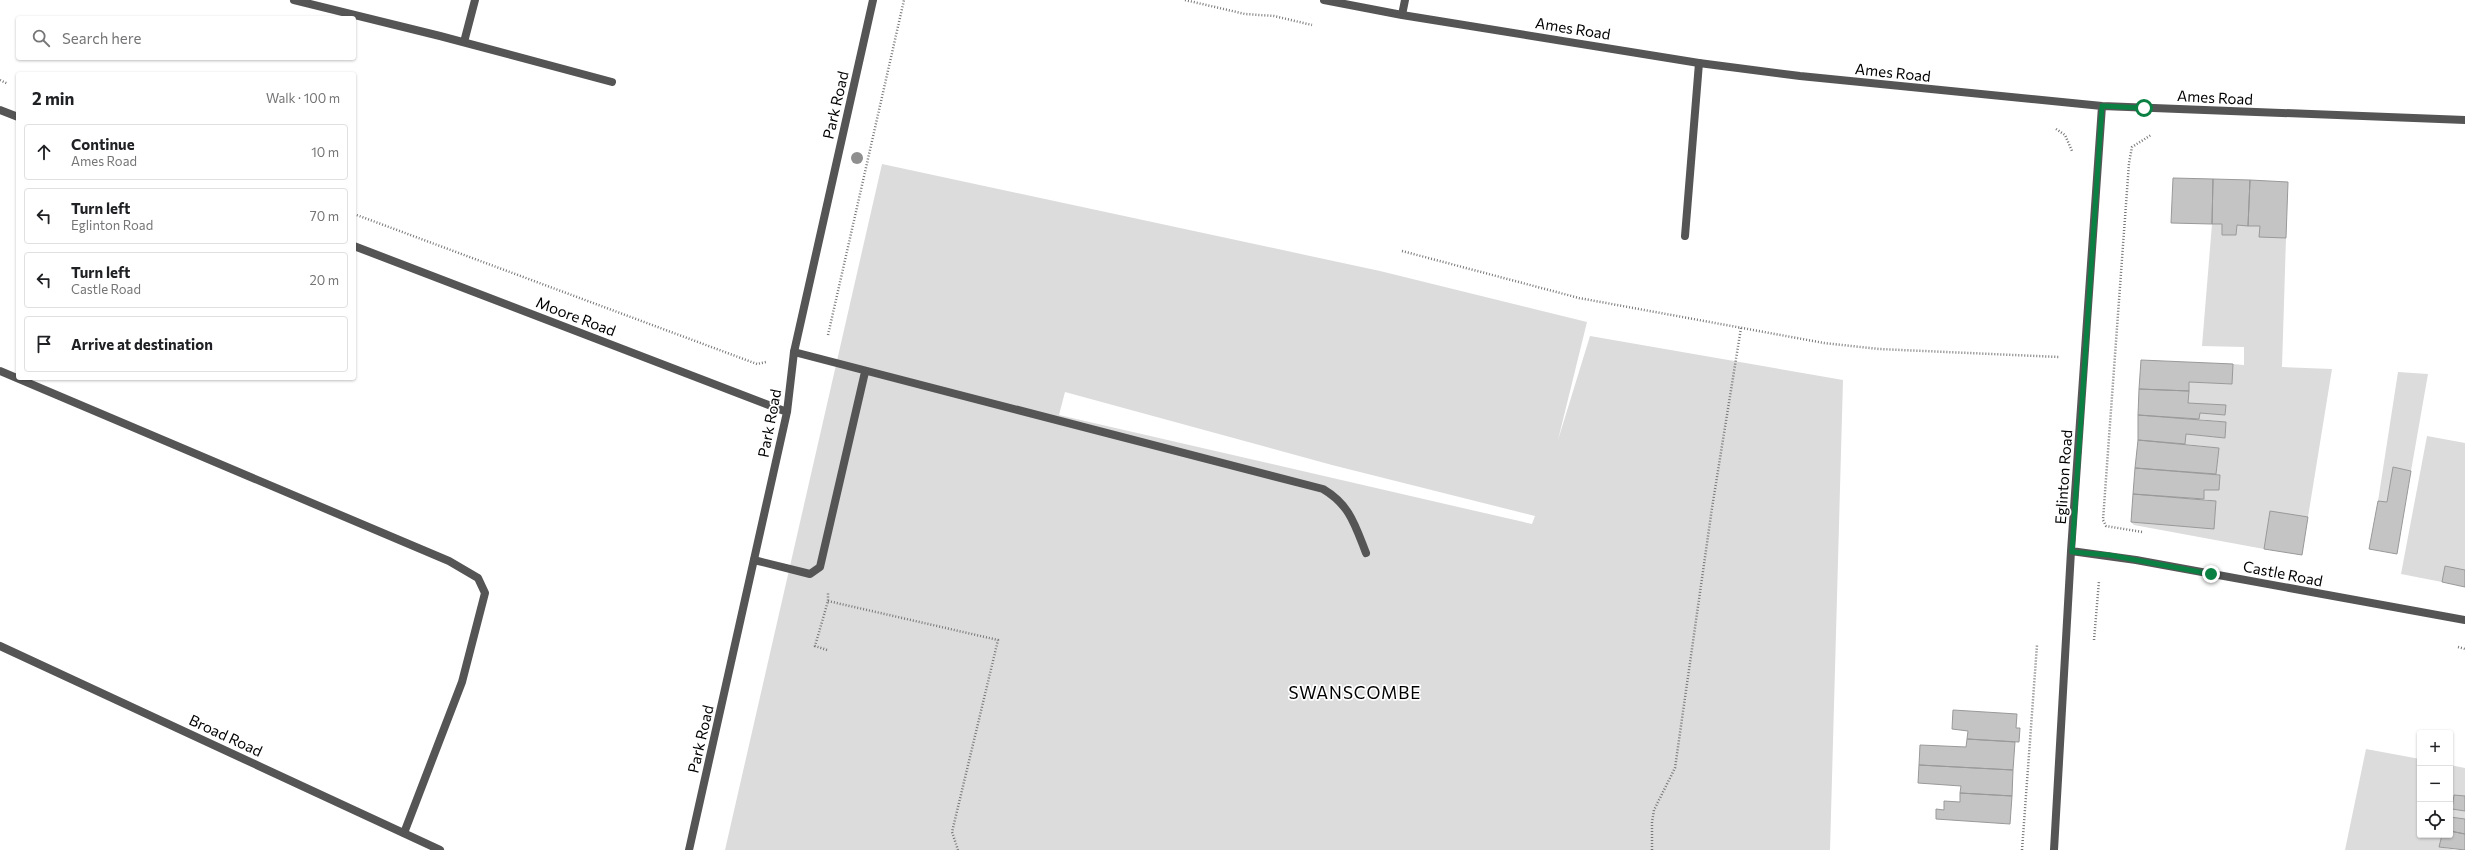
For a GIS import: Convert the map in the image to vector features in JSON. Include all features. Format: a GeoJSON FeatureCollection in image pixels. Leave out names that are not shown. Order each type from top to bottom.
{"type":"FeatureCollection","features":[{"type":"Feature","properties":{"kind":"street"},"geometry":{"type":"LineString","coordinates":[[294,0],[464,42],[612,82]]}},
{"type":"Feature","properties":{"kind":"street"},"geometry":{"type":"LineString","coordinates":[[464,42],[475,0]]}},
{"type":"Feature","properties":{"kind":"street","name":"Park Road"},"geometry":{"type":"LineString","coordinates":[[689,850],[787,412],[794,352],[873,0]]}},
{"type":"Feature","properties":{"kind":"street","name":"Ames Road"},"geometry":{"type":"LineString","coordinates":[[1324,0],[1402,16],[1699,63],[1800,76],[2102,106],[2465,120]]}},
{"type":"Feature","properties":{"kind":"street"},"geometry":{"type":"LineString","coordinates":[[1402,16],[1405,0]]}},
{"type":"Feature","properties":{"kind":"street"},"geometry":{"type":"LineString","coordinates":[[1685,236],[1699,63]]}},
{"type":"Feature","properties":{"kind":"street","name":"Eglinton Road"},"geometry":{"type":"LineString","coordinates":[[2054,850],[2072,552],[2102,106]]}},
{"type":"Feature","properties":{"kind":"street"},"geometry":{"type":"LineString","coordinates":[[0,110],[16,116]]}},
{"type":"Feature","properties":{"kind":"street","name":"Moore Road"},"geometry":{"type":"LineString","coordinates":[[356,247],[787,412]]}},
{"type":"Feature","properties":{"kind":"street"},"geometry":{"type":"LineString","coordinates":[[794,352],[865,372],[1323,489],[1338,498],[1350,513],[1366,553]]}},
{"type":"Feature","properties":{"kind":"street"},"geometry":{"type":"LineString","coordinates":[[0,371],[16,378]]}},
{"type":"Feature","properties":{"kind":"street"},"geometry":{"type":"LineString","coordinates":[[754,560],[810,574],[820,567],[865,372]]}},
{"type":"Feature","properties":{"kind":"street"},"geometry":{"type":"LineString","coordinates":[[21,380],[449,561],[478,578],[485,592],[462,682],[404,833]]}},
{"type":"Feature","properties":{"kind":"street","name":"Castle Road"},"geometry":{"type":"LineString","coordinates":[[2072,552],[2109,555],[2465,620]]}},
{"type":"Feature","properties":{"kind":"street","name":"Broad Road"},"geometry":{"type":"LineString","coordinates":[[0,646],[440,850]]}},
{"type":"Feature","properties":{"kind":"path"},"geometry":{"type":"LineString","coordinates":[[1185,0],[1245,14],[1274,16],[1318,26]]}},
{"type":"Feature","properties":{"kind":"path"},"geometry":{"type":"LineString","coordinates":[[2054,129],[2065,135],[2072,154]]}},
{"type":"Feature","properties":{"kind":"path"},"geometry":{"type":"LineString","coordinates":[[2145,533],[2106,526],[2103,520],[2130,153],[2138,141],[2156,134]]}},
{"type":"Feature","properties":{"kind":"path"},"geometry":{"type":"LineString","coordinates":[[356,215],[757,364],[763,364],[768,358]]}},
{"type":"Feature","properties":{"kind":"path"},"geometry":{"type":"LineString","coordinates":[[1402,251],[1579,298],[1741,328],[1870,349],[2059,357]]}},
{"type":"Feature","properties":{"kind":"path"},"geometry":{"type":"LineString","coordinates":[[1652,850],[1653,816],[1676,768],[1712,508],[1741,328]]}},
{"type":"Feature","properties":{"kind":"path"},"geometry":{"type":"LineString","coordinates":[[2059,364],[2060,349]]}},
{"type":"Feature","properties":{"kind":"path"},"geometry":{"type":"LineString","coordinates":[[810,574],[825,586],[828,601],[814,646],[827,650]]}},
{"type":"Feature","properties":{"kind":"path"},"geometry":{"type":"LineString","coordinates":[[2094,645],[2098,584],[2104,580]]}},
{"type":"Feature","properties":{"kind":"path"},"geometry":{"type":"LineString","coordinates":[[828,601],[998,640],[952,832],[958,850]]}},
{"type":"Feature","properties":{"kind":"path"},"geometry":{"type":"LineString","coordinates":[[2022,850],[2038,637]]}},
{"type":"Feature","properties":{"kind":"path"},"geometry":{"type":"LineString","coordinates":[[2450,646],[2465,649]]}},
{"type":"Feature","properties":{"kind":"shaded area"},"geometry":{"type":"Polygon","coordinates":[[[882,164],[1380,271],[1587,322],[1558,440],[1590,336],[1843,380],[1830,850],[725,850],[882,164]],[[1065,392],[1059,415],[1532,524],[1535,516],[1332,465],[1065,392]]]}},
{"type":"Feature","properties":{"kind":"shaded area"},"geometry":{"type":"Polygon","coordinates":[[[2212,224],[2222,224],[2222,235],[2236,235],[2237,225],[2260,226],[2286,238],[2282,367],[2332,369],[2308,517],[2264,549],[2134,525],[2131,522],[2214,528],[2216,501],[2204,499],[2204,490],[2219,490],[2220,475],[2216,474],[2219,448],[2185,444],[2186,434],[2225,438],[2226,422],[2199,419],[2200,413],[2225,415],[2226,406],[2188,403],[2189,382],[2232,384],[2233,364],[2244,365],[2244,347],[2202,346],[2212,224]]]}},
{"type":"Feature","properties":{"kind":"shaded area"},"geometry":{"type":"Polygon","coordinates":[[[2398,372],[2428,374],[2411,471],[2393,467],[2387,502],[2378,501],[2398,372]]]}},
{"type":"Feature","properties":{"kind":"shaded area"},"geometry":{"type":"Polygon","coordinates":[[[2427,436],[2465,443],[2465,570],[2445,566],[2442,582],[2401,574],[2427,436]]]}},
{"type":"Feature","properties":{"kind":"shaded area"},"geometry":{"type":"Polygon","coordinates":[[[2366,749],[2417,758],[2417,838],[2441,838],[2439,847],[2456,850],[2345,850],[2366,749]]]}},
{"type":"Feature","properties":{"kind":"shaded area"},"geometry":{"type":"Polygon","coordinates":[[[2453,766],[2465,768],[2465,796],[2454,795],[2453,802],[2453,766]]]}},
{"type":"Feature","properties":{"kind":"shaded area"},"geometry":{"type":"Polygon","coordinates":[[[2453,808],[2465,811],[2465,819],[2453,817],[2453,808]]]}},
{"type":"Feature","properties":{"kind":"building"},"geometry":{"type":"Polygon","coordinates":[[[2173,178],[2213,179],[2212,224],[2171,223],[2173,178]]]}},
{"type":"Feature","properties":{"kind":"building"},"geometry":{"type":"Polygon","coordinates":[[[2213,179],[2250,180],[2248,226],[2237,225],[2236,235],[2222,235],[2222,224],[2212,224],[2213,179]]]}},
{"type":"Feature","properties":{"kind":"building"},"geometry":{"type":"Polygon","coordinates":[[[2250,180],[2288,182],[2286,238],[2259,237],[2260,226],[2248,226],[2250,180]]]}},
{"type":"Feature","properties":{"kind":"building"},"geometry":{"type":"Polygon","coordinates":[[[2141,360],[2233,364],[2232,384],[2189,382],[2189,391],[2139,389],[2141,360]]]}},
{"type":"Feature","properties":{"kind":"building"},"geometry":{"type":"Polygon","coordinates":[[[2139,389],[2189,391],[2188,403],[2226,405],[2225,415],[2200,413],[2199,419],[2138,415],[2139,389]]]}},
{"type":"Feature","properties":{"kind":"building"},"geometry":{"type":"Polygon","coordinates":[[[2138,415],[2226,422],[2225,438],[2186,434],[2185,444],[2138,440],[2138,415]]]}},
{"type":"Feature","properties":{"kind":"building"},"geometry":{"type":"Polygon","coordinates":[[[2138,440],[2219,448],[2216,474],[2135,468],[2138,440]]]}},
{"type":"Feature","properties":{"kind":"building"},"geometry":{"type":"Polygon","coordinates":[[[2393,467],[2411,471],[2397,554],[2369,549],[2378,501],[2387,502],[2393,467]]]}},
{"type":"Feature","properties":{"kind":"building"},"geometry":{"type":"Polygon","coordinates":[[[2135,468],[2220,475],[2219,490],[2204,490],[2204,499],[2133,494],[2135,468]]]}},
{"type":"Feature","properties":{"kind":"building"},"geometry":{"type":"Polygon","coordinates":[[[2133,494],[2216,501],[2214,529],[2131,522],[2133,494]]]}},
{"type":"Feature","properties":{"kind":"building"},"geometry":{"type":"Polygon","coordinates":[[[2270,511],[2308,517],[2302,555],[2264,549],[2270,511]]]}},
{"type":"Feature","properties":{"kind":"building"},"geometry":{"type":"Polygon","coordinates":[[[2445,566],[2465,570],[2465,587],[2442,582],[2445,566]]]}},
{"type":"Feature","properties":{"kind":"building"},"geometry":{"type":"Polygon","coordinates":[[[1953,710],[2017,714],[2016,728],[2020,728],[2019,742],[1967,739],[1968,731],[1952,729],[1953,710]]]}},
{"type":"Feature","properties":{"kind":"building"},"geometry":{"type":"Polygon","coordinates":[[[1967,739],[2015,742],[2013,770],[1919,765],[1920,745],[1966,747],[1967,739]]]}},
{"type":"Feature","properties":{"kind":"building"},"geometry":{"type":"Polygon","coordinates":[[[1919,765],[2013,770],[2012,796],[1960,793],[1961,786],[1918,783],[1919,765]]]}},
{"type":"Feature","properties":{"kind":"building"},"geometry":{"type":"Polygon","coordinates":[[[1960,793],[2012,796],[2010,824],[1936,819],[1936,809],[1944,810],[1944,801],[1960,802],[1960,793]]]}},
{"type":"Feature","properties":{"kind":"building"},"geometry":{"type":"Polygon","coordinates":[[[2454,795],[2465,796],[2465,811],[2453,809],[2454,795]]]}},
{"type":"Feature","properties":{"kind":"building"},"geometry":{"type":"Polygon","coordinates":[[[2453,817],[2465,819],[2465,834],[2453,832],[2453,817]]]}},
{"type":"Feature","properties":{"kind":"building"},"geometry":{"type":"Polygon","coordinates":[[[2453,832],[2465,834],[2465,850],[2439,847],[2441,838],[2453,838],[2453,832]]]}},
{"type":"Feature","properties":{"kind":"district","name":"SWANSCOMBE"},"geometry":{"type":"Point","coordinates":[1355,692]}},
{"type":"Feature","properties":{"kind":"route"},"geometry":{"type":"LineString","coordinates":[[2144,108],[2102,106],[2072,552],[2109,555],[2211,574]]}}]}
